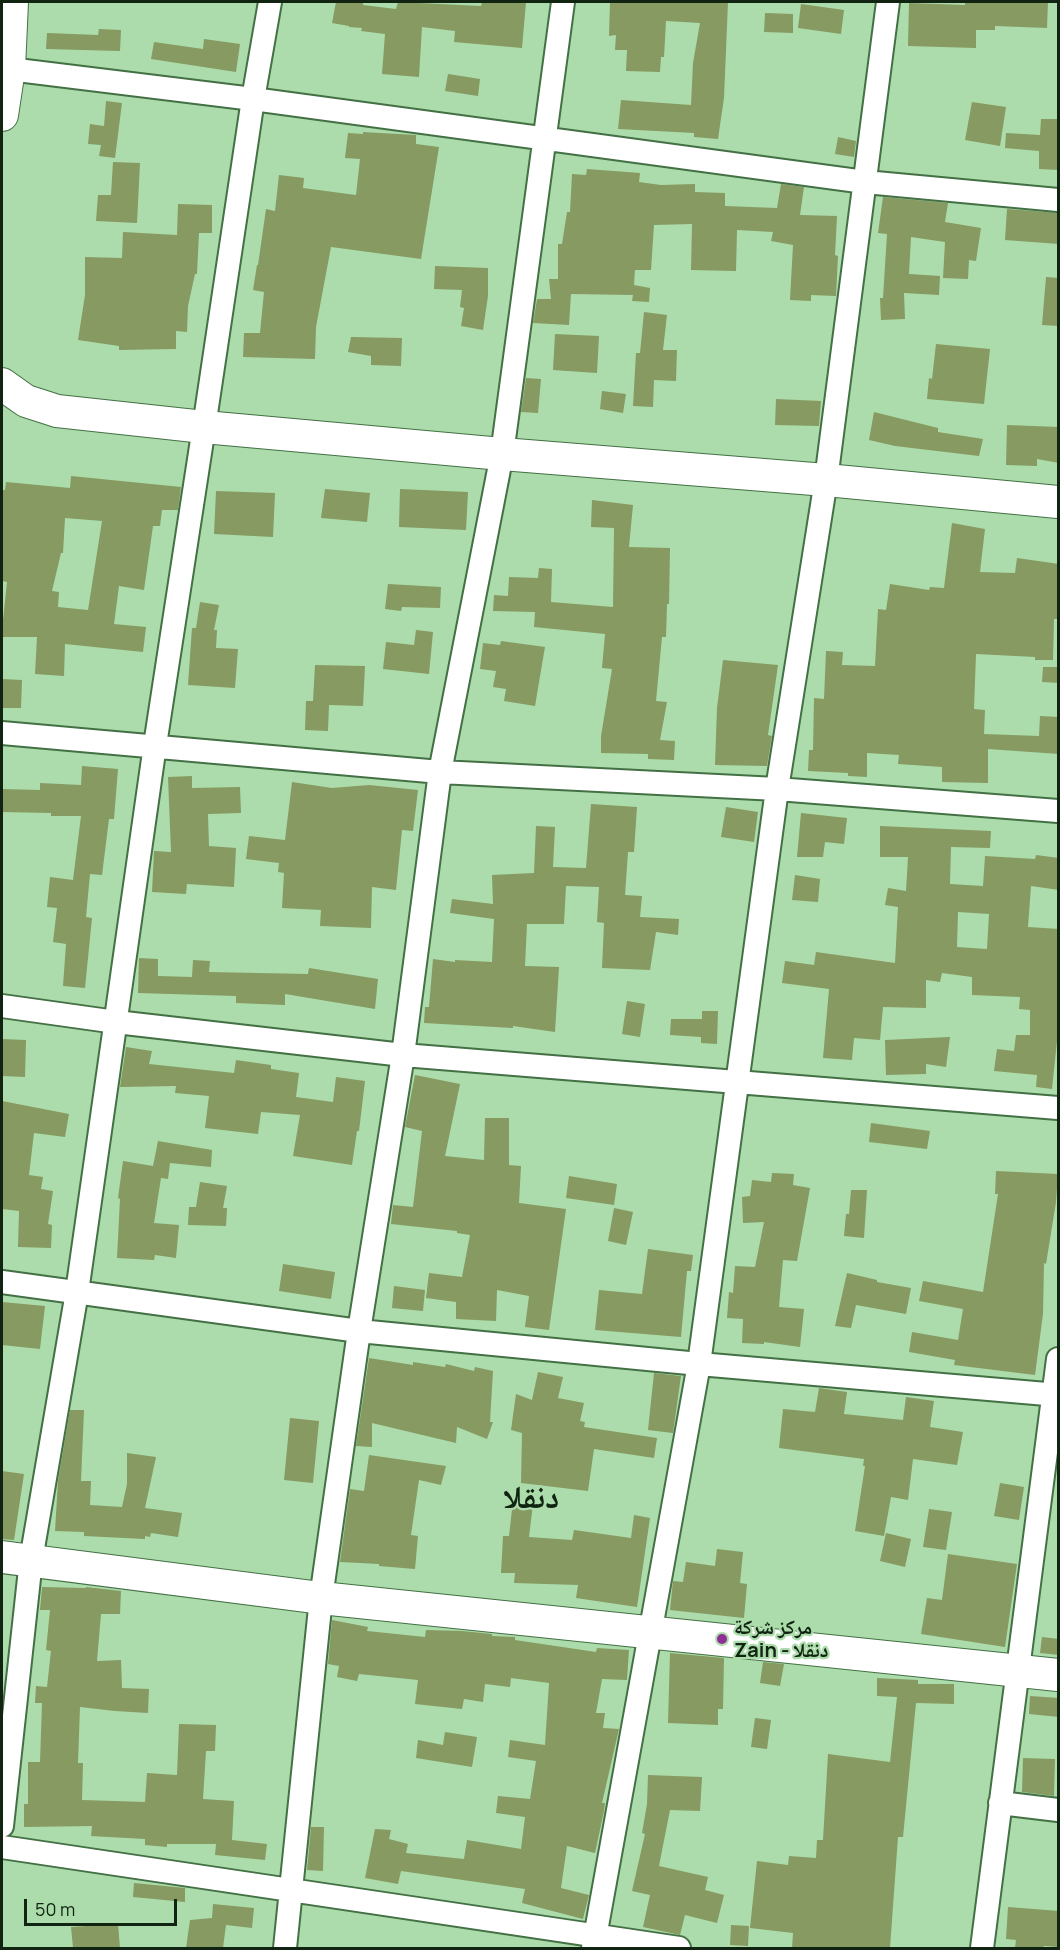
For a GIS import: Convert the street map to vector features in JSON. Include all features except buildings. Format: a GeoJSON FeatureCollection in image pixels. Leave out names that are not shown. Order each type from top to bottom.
{"type":"FeatureCollection","features":[{"type":"Feature","properties":{"kind":"main road"},"geometry":{"type":"LineString","coordinates":[[2,115],[9,69],[12,2]]}},
{"type":"Feature","properties":{"kind":"main road"},"geometry":{"type":"LineString","coordinates":[[2,384],[26,401],[57,411],[204,428],[826,480],[1059,502]]}},
{"type":"Feature","properties":{"kind":"main road"},"geometry":{"type":"LineString","coordinates":[[16,1558],[321,1598],[1059,1675]]}},
{"type":"Feature","properties":{"kind":"street"},"geometry":{"type":"LineString","coordinates":[[2,1826],[16,1558],[77,1292],[155,745],[252,99],[270,2]]}},
{"type":"Feature","properties":{"kind":"street"},"geometry":{"type":"LineString","coordinates":[[285,1948],[321,1598],[359,1331],[403,1055],[440,772],[502,454],[563,2]]}},
{"type":"Feature","properties":{"kind":"street"},"geometry":{"type":"LineString","coordinates":[[593,1942],[699,1364],[777,789],[826,480],[888,2]]}},
{"type":"Feature","properties":{"kind":"street"},"geometry":{"type":"LineString","coordinates":[[9,69],[252,99],[865,182],[1059,200]]}},
{"type":"Feature","properties":{"kind":"street"},"geometry":{"type":"LineString","coordinates":[[2,733],[440,772],[777,789],[1059,811]]}},
{"type":"Feature","properties":{"kind":"street"},"geometry":{"type":"LineString","coordinates":[[2,1006],[116,1022],[403,1055],[1059,1108]]}},
{"type":"Feature","properties":{"kind":"street"},"geometry":{"type":"LineString","coordinates":[[2,1282],[359,1331],[1056,1395]]}},
{"type":"Feature","properties":{"kind":"street"},"geometry":{"type":"LineString","coordinates":[[982,1948],[1059,1359]]}},
{"type":"Feature","properties":{"kind":"street"},"geometry":{"type":"LineString","coordinates":[[1000,1803],[1059,1810]]}},
{"type":"Feature","properties":{"kind":"street"},"geometry":{"type":"LineString","coordinates":[[2,1846],[291,1889],[593,1942],[678,1948]]}},
{"type":"Feature","properties":{"kind":"place","name":"مركز شركة Zain - دنقلا"},"geometry":{"type":"Point","coordinates":[722,1639]}},
{"type":"Feature","properties":{"kind":"district","name":"دنقلا"},"geometry":{"type":"Point","coordinates":[531,1499]}}]}
